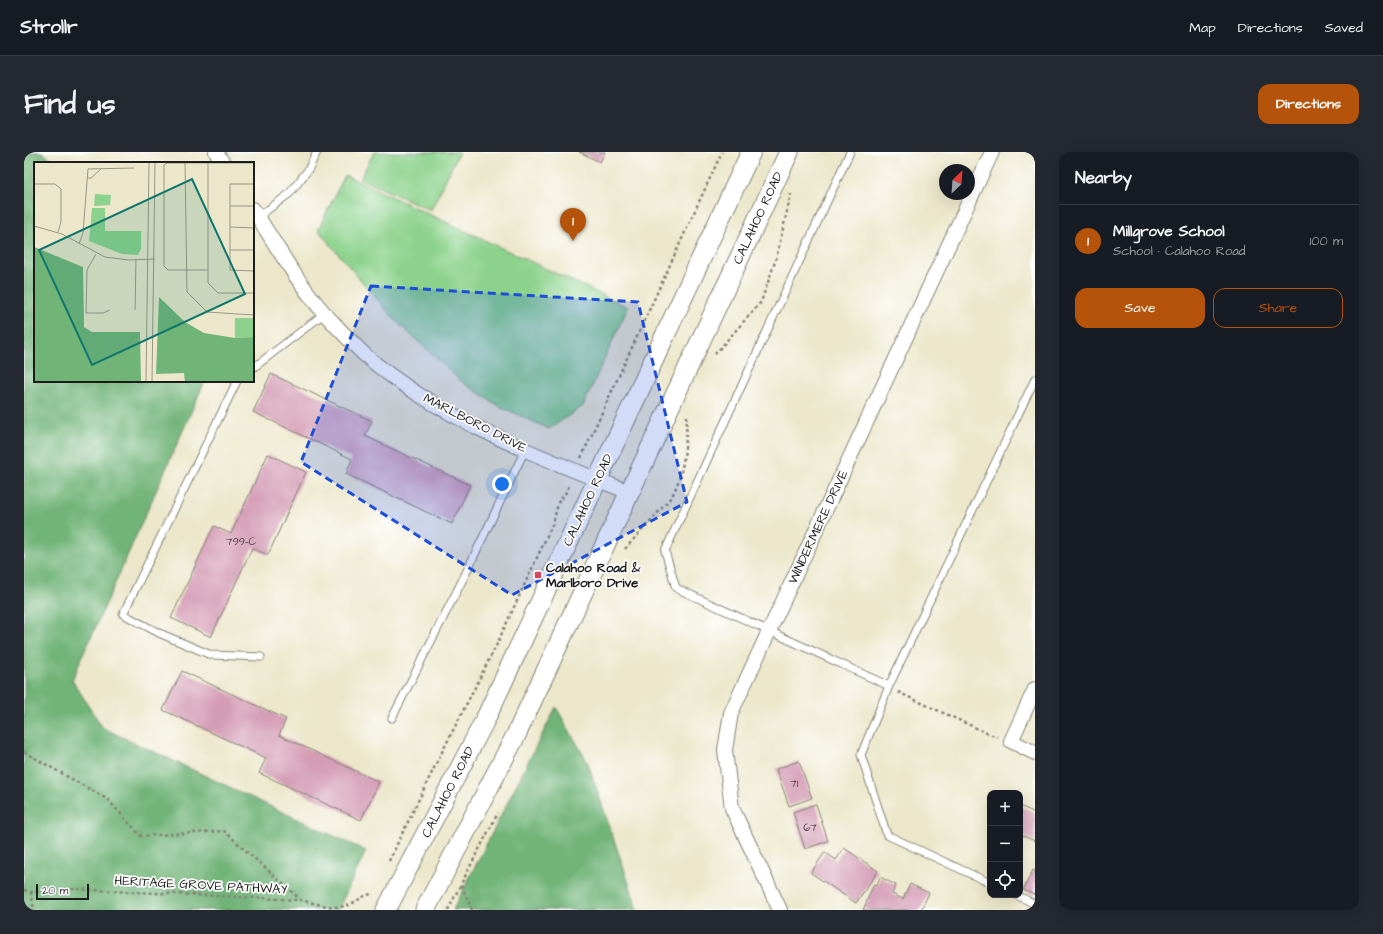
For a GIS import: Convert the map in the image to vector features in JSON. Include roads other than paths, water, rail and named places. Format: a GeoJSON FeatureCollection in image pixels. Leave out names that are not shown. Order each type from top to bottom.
{"type":"FeatureCollection","features":[{"type":"Feature","properties":{"kind":"main road","name":"CALAHOO ROAD"},"geometry":{"type":"LineString","coordinates":[[386,910],[484,722],[751,152]]}},
{"type":"Feature","properties":{"kind":"main road","name":"CALAHOO ROAD"},"geometry":{"type":"LineString","coordinates":[[425,910],[516,735],[789,152]]}},
{"type":"Feature","properties":{"kind":"street"},"geometry":{"type":"LineString","coordinates":[[216,152],[222,162]]}},
{"type":"Feature","properties":{"kind":"street","name":"WINDERMERE DRIVE"},"geometry":{"type":"LineString","coordinates":[[780,910],[732,808],[724,750],[731,713],[992,152]]}},
{"type":"Feature","properties":{"kind":"street","name":"MARLBORO DRIVE"},"geometry":{"type":"LineString","coordinates":[[256,213],[290,267],[325,313],[365,354],[404,384],[436,405],[489,433],[525,450],[629,492]]}},
{"type":"Feature","properties":{"kind":"street"},"geometry":{"type":"LineString","coordinates":[[1035,689],[1011,741],[1035,754]]}},
{"type":"Feature","properties":{"kind":"lane"},"geometry":{"type":"LineString","coordinates":[[256,213],[289,194],[308,170],[317,152]]}},
{"type":"Feature","properties":{"kind":"lane"},"geometry":{"type":"LineString","coordinates":[[850,152],[665,551],[676,588],[890,686]]}},
{"type":"Feature","properties":{"kind":"lane"},"geometry":{"type":"LineString","coordinates":[[254,367],[325,313]]}},
{"type":"Feature","properties":{"kind":"lane"},"geometry":{"type":"LineString","coordinates":[[987,882],[887,835],[861,755],[890,686],[1035,379]]}},
{"type":"Feature","properties":{"kind":"lane"},"geometry":{"type":"LineString","coordinates":[[237,382],[122,614],[158,633],[211,655],[261,657]]}},
{"type":"Feature","properties":{"kind":"lane"},"geometry":{"type":"LineString","coordinates":[[392,718],[463,580],[525,450]]}},
{"type":"Feature","properties":{"kind":"lane"},"geometry":{"type":"LineString","coordinates":[[1022,898],[1035,904]]}},
{"type":"Feature","properties":{"kind":"place","name":"Millgrove School"},"geometry":{"type":"Point","coordinates":[573,241]}},
{"type":"Feature","properties":{"kind":"place","name":"Calahoo Road & Marlboro Drive"},"geometry":{"type":"Point","coordinates":[538,575]}}]}
